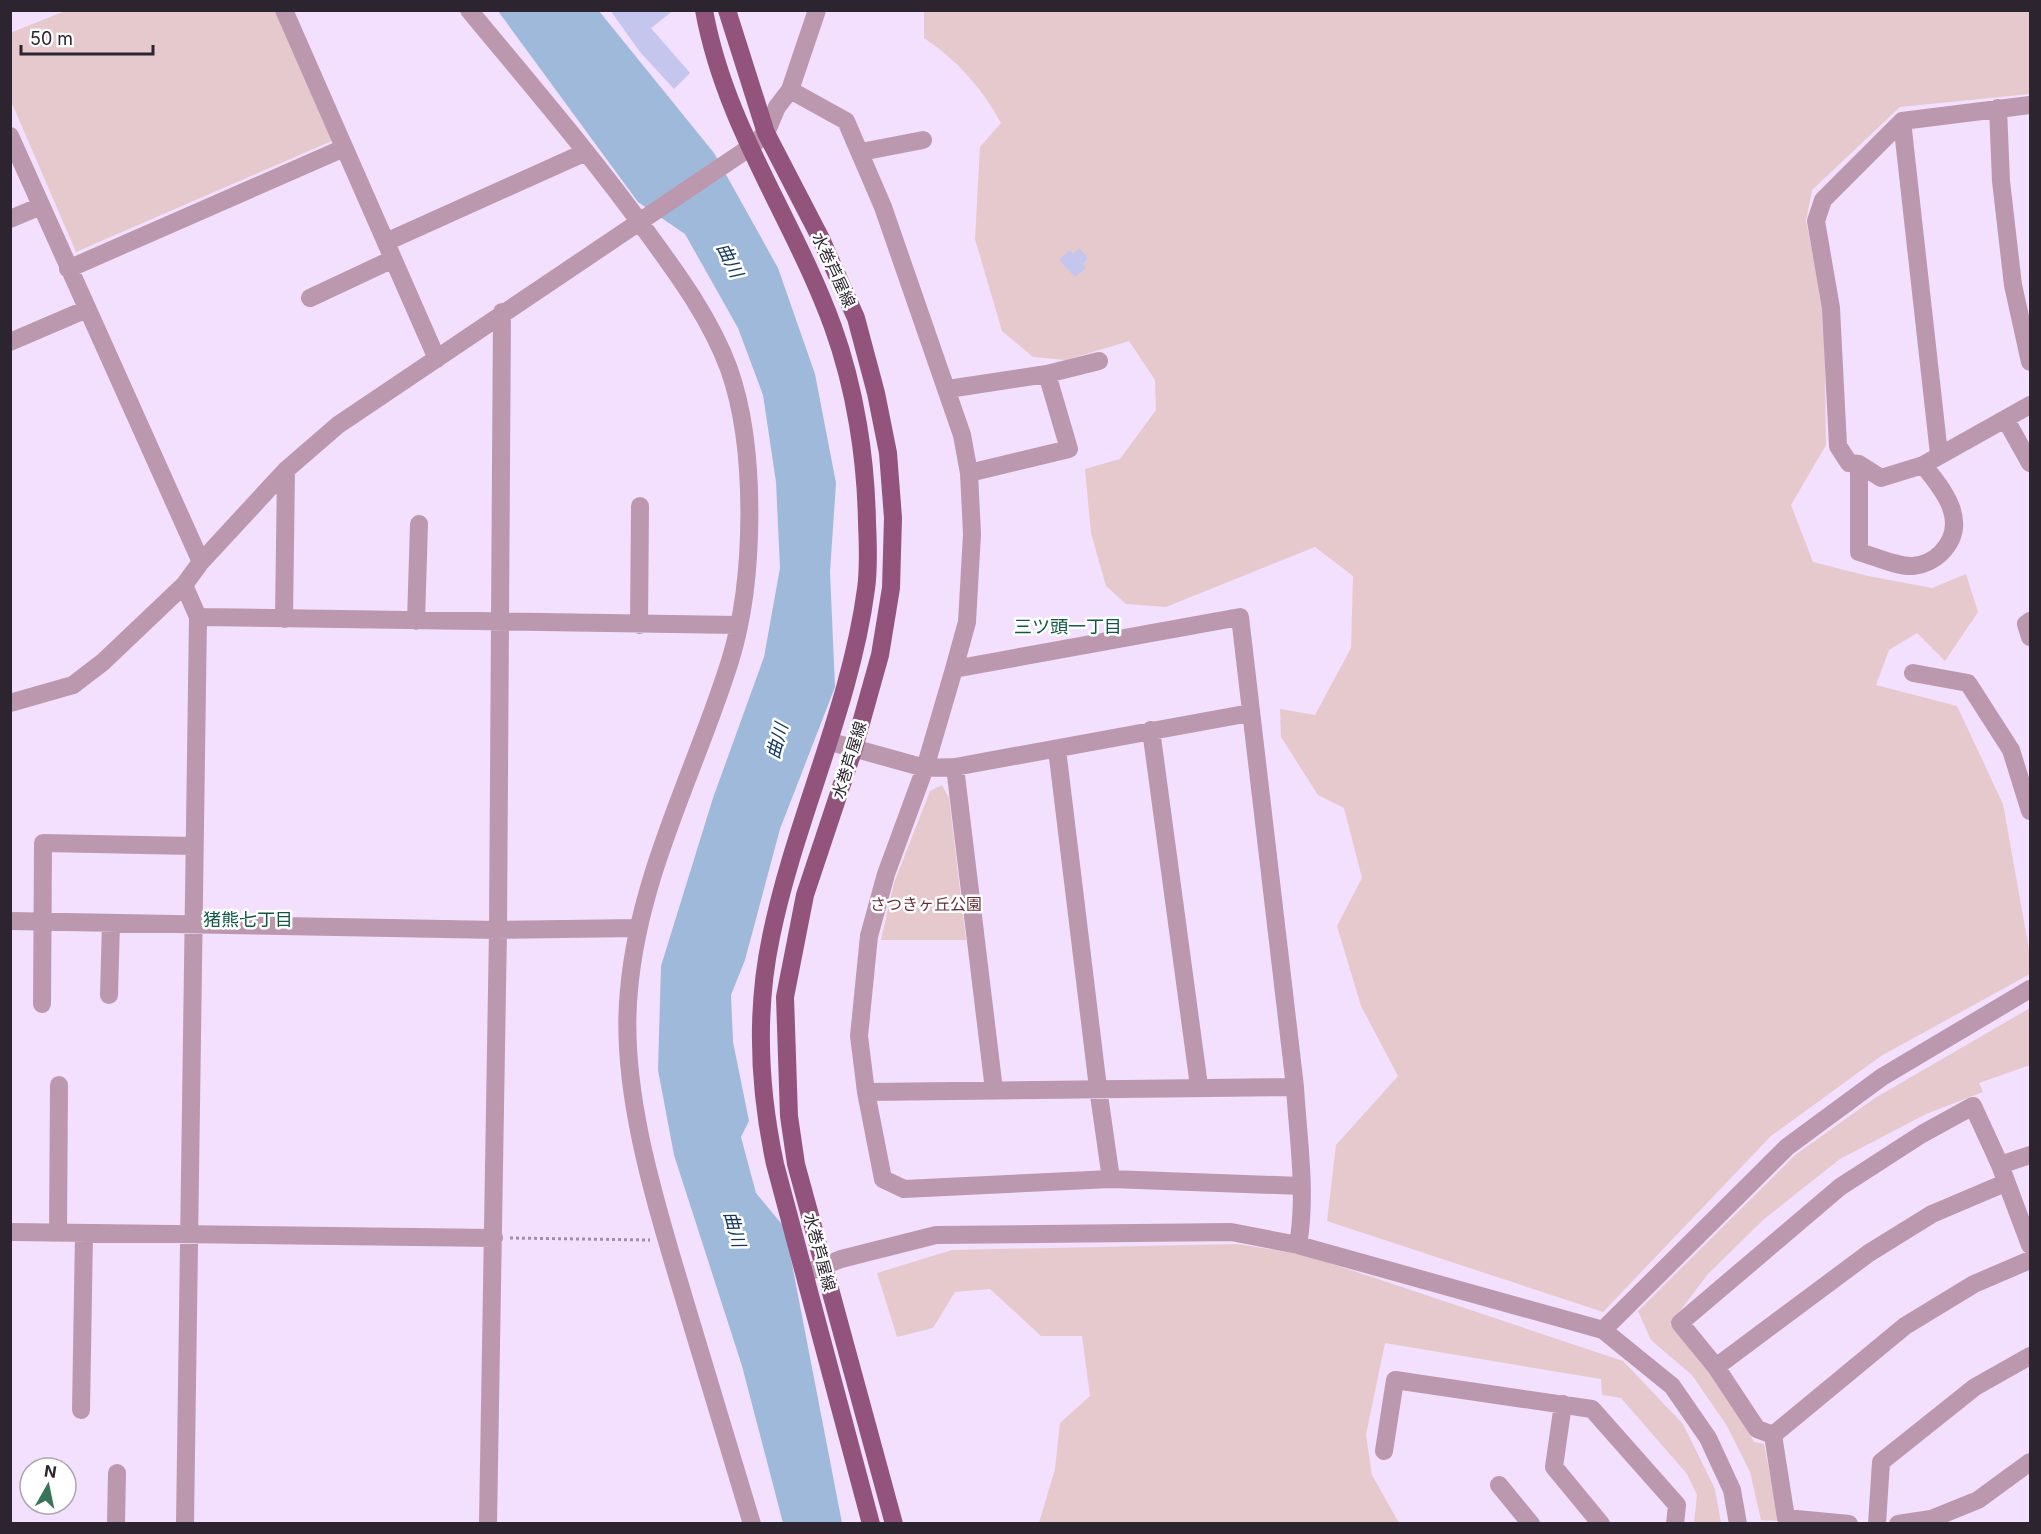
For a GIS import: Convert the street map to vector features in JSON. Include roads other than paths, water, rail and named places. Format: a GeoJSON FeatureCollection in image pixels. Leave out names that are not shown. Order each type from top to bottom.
{"type":"FeatureCollection","features":[{"type":"Feature","properties":{"kind":"main road","name":"水巻芦屋線"},"geometry":{"type":"LineString","coordinates":[[704,10],[725,93],[833,327],[852,394],[862,458],[867,520],[867,586],[855,649],[831,742],[783,886],[770,939],[760,1044],[765,1116],[775,1164],[806,1273],[871,1524]]}},
{"type":"Feature","properties":{"kind":"main road","name":"水巻芦屋線"},"geometry":{"type":"LineString","coordinates":[[727,10],[766,133],[821,239],[856,318],[876,393],[888,453],[893,518],[891,588],[880,655],[854,748],[805,895],[785,997],[789,1116],[796,1164],[894,1524]]}},
{"type":"Feature","properties":{"kind":"street"},"geometry":{"type":"LineString","coordinates":[[284,10],[437,359]]}},
{"type":"Feature","properties":{"kind":"street"},"geometry":{"type":"LineString","coordinates":[[469,10],[642,219],[705,320],[729,370],[742,423],[750,529],[748,577],[732,658],[657,865],[638,928],[628,993],[635,1115],[667,1240],[752,1524]]}},
{"type":"Feature","properties":{"kind":"street"},"geometry":{"type":"LineString","coordinates":[[10,704],[73,685],[103,662],[184,585],[201,562],[286,470],[338,425],[437,359],[502,312],[749,148],[766,133],[777,107],[790,90],[817,10]]}},
{"type":"Feature","properties":{"kind":"street"},"geometry":{"type":"LineString","coordinates":[[790,90],[846,121],[861,152],[883,207],[934,358],[948,389],[962,435],[969,473],[972,534],[967,622],[925,768],[886,874],[869,936],[859,1036],[866,1092],[884,1179],[904,1189],[1111,1179],[1301,1186]]}},
{"type":"Feature","properties":{"kind":"street"},"geometry":{"type":"LineString","coordinates":[[2031,105],[1902,121],[1823,200],[1816,221],[1831,308],[1838,446],[1849,463],[1859,464],[1881,478],[1923,465],[1939,454],[2031,405]]}},
{"type":"Feature","properties":{"kind":"street"},"geometry":{"type":"LineString","coordinates":[[1998,108],[2001,181],[2013,285],[2031,362]]}},
{"type":"Feature","properties":{"kind":"street"},"geometry":{"type":"LineString","coordinates":[[1902,121],[1939,454]]}},
{"type":"Feature","properties":{"kind":"street"},"geometry":{"type":"LineString","coordinates":[[10,136],[201,562]]}},
{"type":"Feature","properties":{"kind":"street"},"geometry":{"type":"LineString","coordinates":[[861,152],[923,140]]}},
{"type":"Feature","properties":{"kind":"street"},"geometry":{"type":"LineString","coordinates":[[68,269],[344,148]]}},
{"type":"Feature","properties":{"kind":"street"},"geometry":{"type":"LineString","coordinates":[[386,242],[586,152]]}},
{"type":"Feature","properties":{"kind":"street"},"geometry":{"type":"LineString","coordinates":[[10,219],[41,206]]}},
{"type":"Feature","properties":{"kind":"street"},"geometry":{"type":"LineString","coordinates":[[310,298],[393,259]]}},
{"type":"Feature","properties":{"kind":"street"},"geometry":{"type":"LineString","coordinates":[[10,342],[87,309]]}},
{"type":"Feature","properties":{"kind":"street"},"geometry":{"type":"LineString","coordinates":[[488,1524],[498,930],[502,312]]}},
{"type":"Feature","properties":{"kind":"street"},"geometry":{"type":"LineString","coordinates":[[948,389],[1047,374],[1099,361]]}},
{"type":"Feature","properties":{"kind":"street"},"geometry":{"type":"LineString","coordinates":[[969,473],[1069,449],[1047,374]]}},
{"type":"Feature","properties":{"kind":"street"},"geometry":{"type":"LineString","coordinates":[[2006,420],[2031,463]]}},
{"type":"Feature","properties":{"kind":"street"},"geometry":{"type":"LineString","coordinates":[[1859,464],[1859,552],[1911,566],[1934,560],[1947,547],[1955,528],[1952,507],[1944,490],[1923,465]]}},
{"type":"Feature","properties":{"kind":"street"},"geometry":{"type":"LineString","coordinates":[[284,619],[286,470]]}},
{"type":"Feature","properties":{"kind":"street"},"geometry":{"type":"LineString","coordinates":[[639,625],[640,506]]}},
{"type":"Feature","properties":{"kind":"street"},"geometry":{"type":"LineString","coordinates":[[416,621],[419,525]]}},
{"type":"Feature","properties":{"kind":"street"},"geometry":{"type":"LineString","coordinates":[[184,585],[198,617],[185,1524]]}},
{"type":"Feature","properties":{"kind":"street"},"geometry":{"type":"LineString","coordinates":[[198,617],[738,625]]}},
{"type":"Feature","properties":{"kind":"street"},"geometry":{"type":"LineString","coordinates":[[954,669],[1240,617],[1295,1087],[1302,1223],[1298,1245]]}},
{"type":"Feature","properties":{"kind":"street"},"geometry":{"type":"LineString","coordinates":[[2031,621],[2026,624],[2031,637]]}},
{"type":"Feature","properties":{"kind":"street"},"geometry":{"type":"LineString","coordinates":[[1913,673],[1968,683],[2011,750],[2031,811]]}},
{"type":"Feature","properties":{"kind":"street"},"geometry":{"type":"LineString","coordinates":[[831,742],[925,768],[956,767],[1250,713]]}},
{"type":"Feature","properties":{"kind":"street"},"geometry":{"type":"LineString","coordinates":[[1151,730],[1199,1086]]}},
{"type":"Feature","properties":{"kind":"street"},"geometry":{"type":"LineString","coordinates":[[1057,749],[1111,1179]]}},
{"type":"Feature","properties":{"kind":"street"},"geometry":{"type":"LineString","coordinates":[[956,767],[994,1090]]}},
{"type":"Feature","properties":{"kind":"street"},"geometry":{"type":"LineString","coordinates":[[42,1004],[43,843],[193,846]]}},
{"type":"Feature","properties":{"kind":"street"},"geometry":{"type":"LineString","coordinates":[[10,921],[498,930],[638,928]]}},
{"type":"Feature","properties":{"kind":"street"},"geometry":{"type":"LineString","coordinates":[[109,995],[111,923]]}},
{"type":"Feature","properties":{"kind":"street"},"geometry":{"type":"LineString","coordinates":[[1603,1330],[1787,1147],[1882,1077],[2031,989]]}},
{"type":"Feature","properties":{"kind":"street"},"geometry":{"type":"LineString","coordinates":[[58,1233],[59,1085]]}},
{"type":"Feature","properties":{"kind":"street"},"geometry":{"type":"LineString","coordinates":[[866,1092],[1199,1086],[1295,1087]]}},
{"type":"Feature","properties":{"kind":"street"},"geometry":{"type":"LineString","coordinates":[[1773,1435],[1757,1429],[1716,1367],[1680,1323],[1840,1187],[1922,1134],[1973,1106],[2000,1165],[2005,1183],[2031,1245]]}},
{"type":"Feature","properties":{"kind":"street"},"geometry":{"type":"LineString","coordinates":[[2000,1165],[2031,1155]]}},
{"type":"Feature","properties":{"kind":"street"},"geometry":{"type":"LineString","coordinates":[[1716,1367],[1869,1253],[1932,1214],[2005,1183]]}},
{"type":"Feature","properties":{"kind":"street"},"geometry":{"type":"LineString","coordinates":[[806,1273],[841,1259],[936,1235],[1232,1232],[1298,1245],[1603,1330],[1672,1386],[1702,1430],[1732,1490],[1738,1524]]}},
{"type":"Feature","properties":{"kind":"street"},"geometry":{"type":"LineString","coordinates":[[10,1233],[494,1238]]}},
{"type":"Feature","properties":{"kind":"street"},"geometry":{"type":"LineString","coordinates":[[81,1410],[84,1234]]}},
{"type":"Feature","properties":{"kind":"street"},"geometry":{"type":"LineString","coordinates":[[1773,1435],[1905,1326],[1974,1284],[2031,1260]]}},
{"type":"Feature","properties":{"kind":"street"},"geometry":{"type":"LineString","coordinates":[[1877,1524],[1881,1462],[1975,1387],[2031,1356]]}},
{"type":"Feature","properties":{"kind":"street"},"geometry":{"type":"LineString","coordinates":[[1384,1451],[1395,1380],[1592,1409],[1677,1504],[1675,1524]]}},
{"type":"Feature","properties":{"kind":"street"},"geometry":{"type":"LineString","coordinates":[[1563,1404],[1554,1467],[1601,1524]]}},
{"type":"Feature","properties":{"kind":"street"},"geometry":{"type":"LineString","coordinates":[[1773,1435],[1786,1518],[1849,1524]]}},
{"type":"Feature","properties":{"kind":"street"},"geometry":{"type":"LineString","coordinates":[[1898,1524],[1931,1520],[1978,1500],[2031,1462]]}},
{"type":"Feature","properties":{"kind":"street"},"geometry":{"type":"LineString","coordinates":[[116,1524],[117,1473]]}},
{"type":"Feature","properties":{"kind":"street"},"geometry":{"type":"LineString","coordinates":[[1499,1485],[1532,1524]]}},
{"type":"Feature","properties":{"kind":"water","name":"曲川"},"geometry":{"type":"Polygon","coordinates":[[[498,11],[599,11],[714,153],[778,268],[815,374],[836,483],[830,572],[835,687],[780,829],[745,960],[731,995],[733,1042],[749,1121],[741,1137],[756,1193],[785,1228],[842,1523],[783,1523],[742,1366],[674,1155],[658,1070],[661,966],[713,798],[764,657],[780,568],[776,482],[763,395],[738,328],[685,234],[638,202],[498,11]]]}},
{"type":"Feature","properties":{"kind":"district","name":"三ツ頭一丁目"},"geometry":{"type":"Point","coordinates":[1068,626]}},
{"type":"Feature","properties":{"kind":"district","name":"猪熊七丁目"},"geometry":{"type":"Point","coordinates":[248,919]}},
{"type":"Feature","properties":{"kind":"park label","name":"さつきヶ丘公園"},"geometry":{"type":"Point","coordinates":[926,904]}}]}
